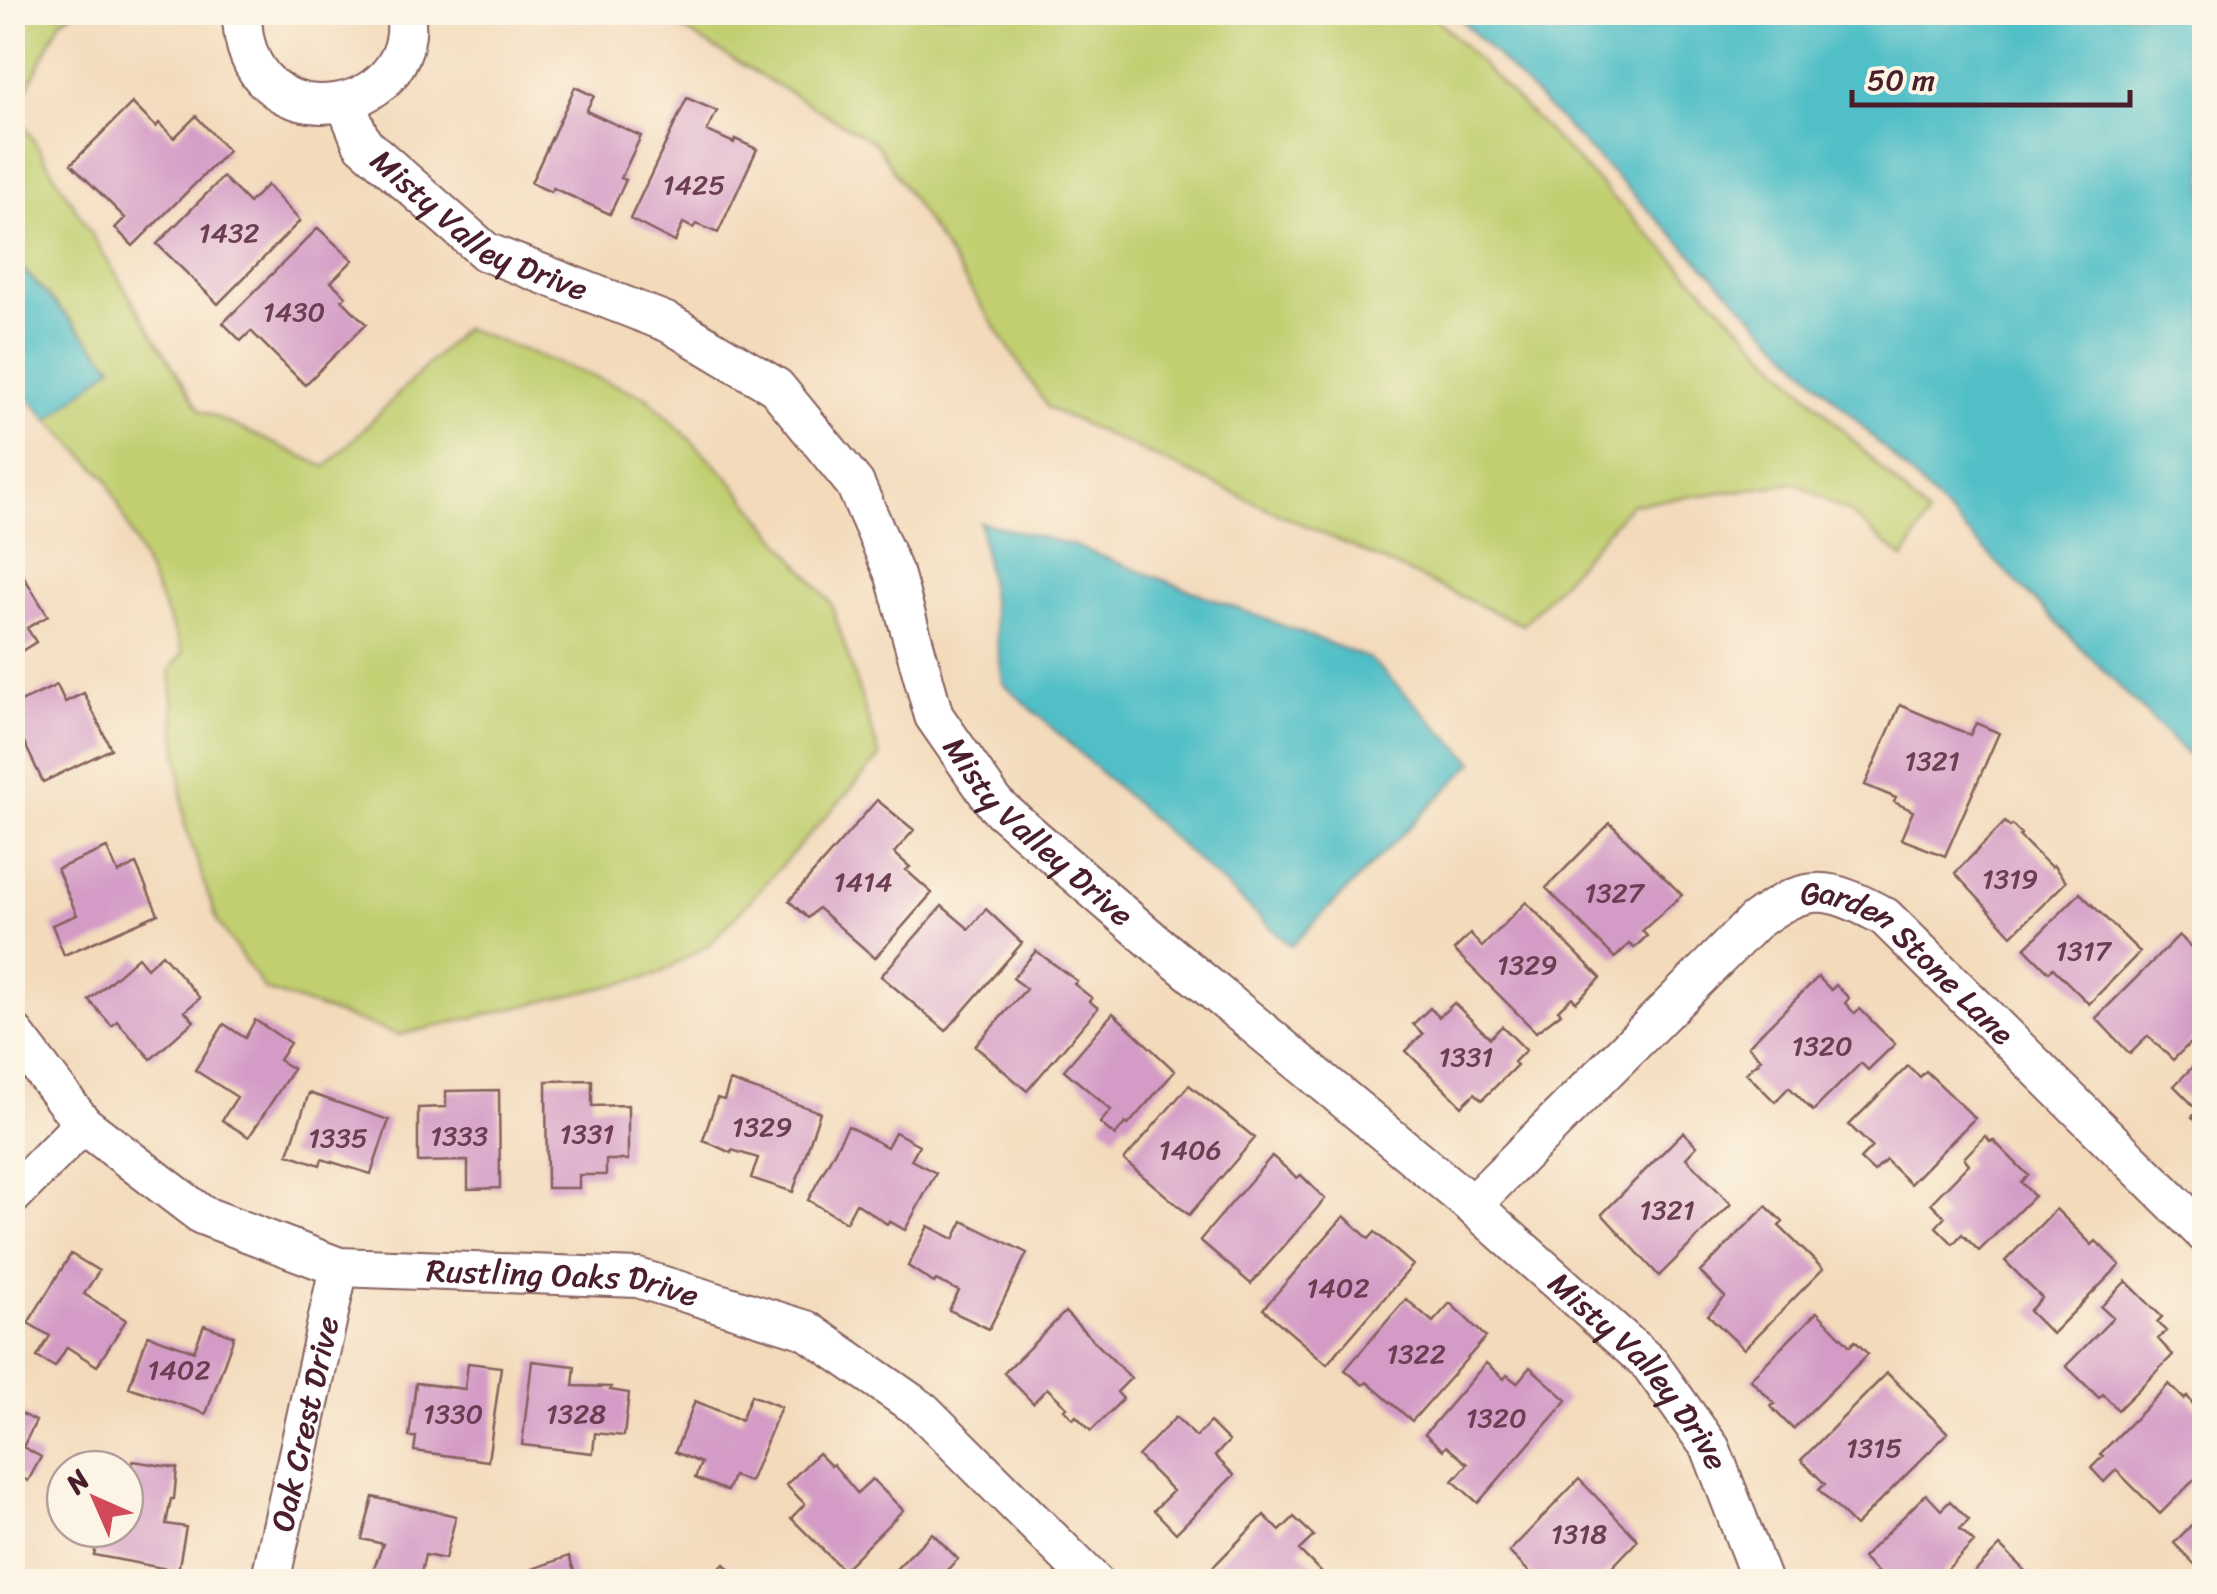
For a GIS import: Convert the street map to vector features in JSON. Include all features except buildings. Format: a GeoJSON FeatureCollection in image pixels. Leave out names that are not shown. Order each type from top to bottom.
{"type":"FeatureCollection","features":[{"type":"Feature","properties":{"kind":"street"},"geometry":{"type":"LineString","coordinates":[[242,12],[246,50],[268,85],[292,99],[318,106],[346,102]]}},
{"type":"Feature","properties":{"kind":"street","name":"Misty Valley Drive"},"geometry":{"type":"LineString","coordinates":[[405,12],[402,48],[390,72],[370,91],[346,102],[362,142],[486,252],[669,323],[776,387],[855,484],[895,576],[934,716],[996,805],[1472,1205],[1650,1364],[1711,1449],[1762,1582]]}},
{"type":"Feature","properties":{"kind":"street","name":"Garden Stone Lane"},"geometry":{"type":"LineString","coordinates":[[1472,1205],[1754,922],[1783,900],[1819,891],[1851,899],[1885,917],[2204,1232]]}},
{"type":"Feature","properties":{"kind":"street","name":"Rustling Oaks Drive"},"geometry":{"type":"LineString","coordinates":[[12,1031],[82,1124],[202,1215],[339,1267],[638,1278],[806,1330],[923,1411],[1094,1582]]}},
{"type":"Feature","properties":{"kind":"street"},"geometry":{"type":"LineString","coordinates":[[12,1196],[82,1124]]}},
{"type":"Feature","properties":{"kind":"street","name":"Oak Crest Drive"},"geometry":{"type":"LineString","coordinates":[[270,1582],[339,1267]]}},
{"type":"Feature","properties":{"kind":"green space"},"geometry":{"type":"Polygon","coordinates":[[[13,13],[74,13],[61,20],[16,112],[200,410],[326,467],[464,328],[647,397],[728,477],[831,603],[880,757],[710,944],[657,975],[399,1035],[265,990],[217,921],[185,825],[170,670],[183,652],[107,479],[49,420],[113,365],[13,258],[13,13]]]}},
{"type":"Feature","properties":{"kind":"green space"},"geometry":{"type":"Polygon","coordinates":[[[655,13],[1431,13],[1928,516],[1904,559],[1851,514],[1797,483],[1631,504],[1523,625],[1048,408],[876,144],[655,13]]]}},
{"type":"Feature","properties":{"kind":"water"},"geometry":{"type":"Polygon","coordinates":[[[1454,13],[2204,13],[2204,772],[1454,13]]]}},
{"type":"Feature","properties":{"kind":"water"},"geometry":{"type":"Polygon","coordinates":[[[12,258],[113,366],[49,420],[13,382],[12,258]]]}},
{"type":"Feature","properties":{"kind":"water"},"geometry":{"type":"Polygon","coordinates":[[[980,522],[1072,545],[1370,659],[1474,762],[1291,946],[1003,683],[980,522]]]}}]}
